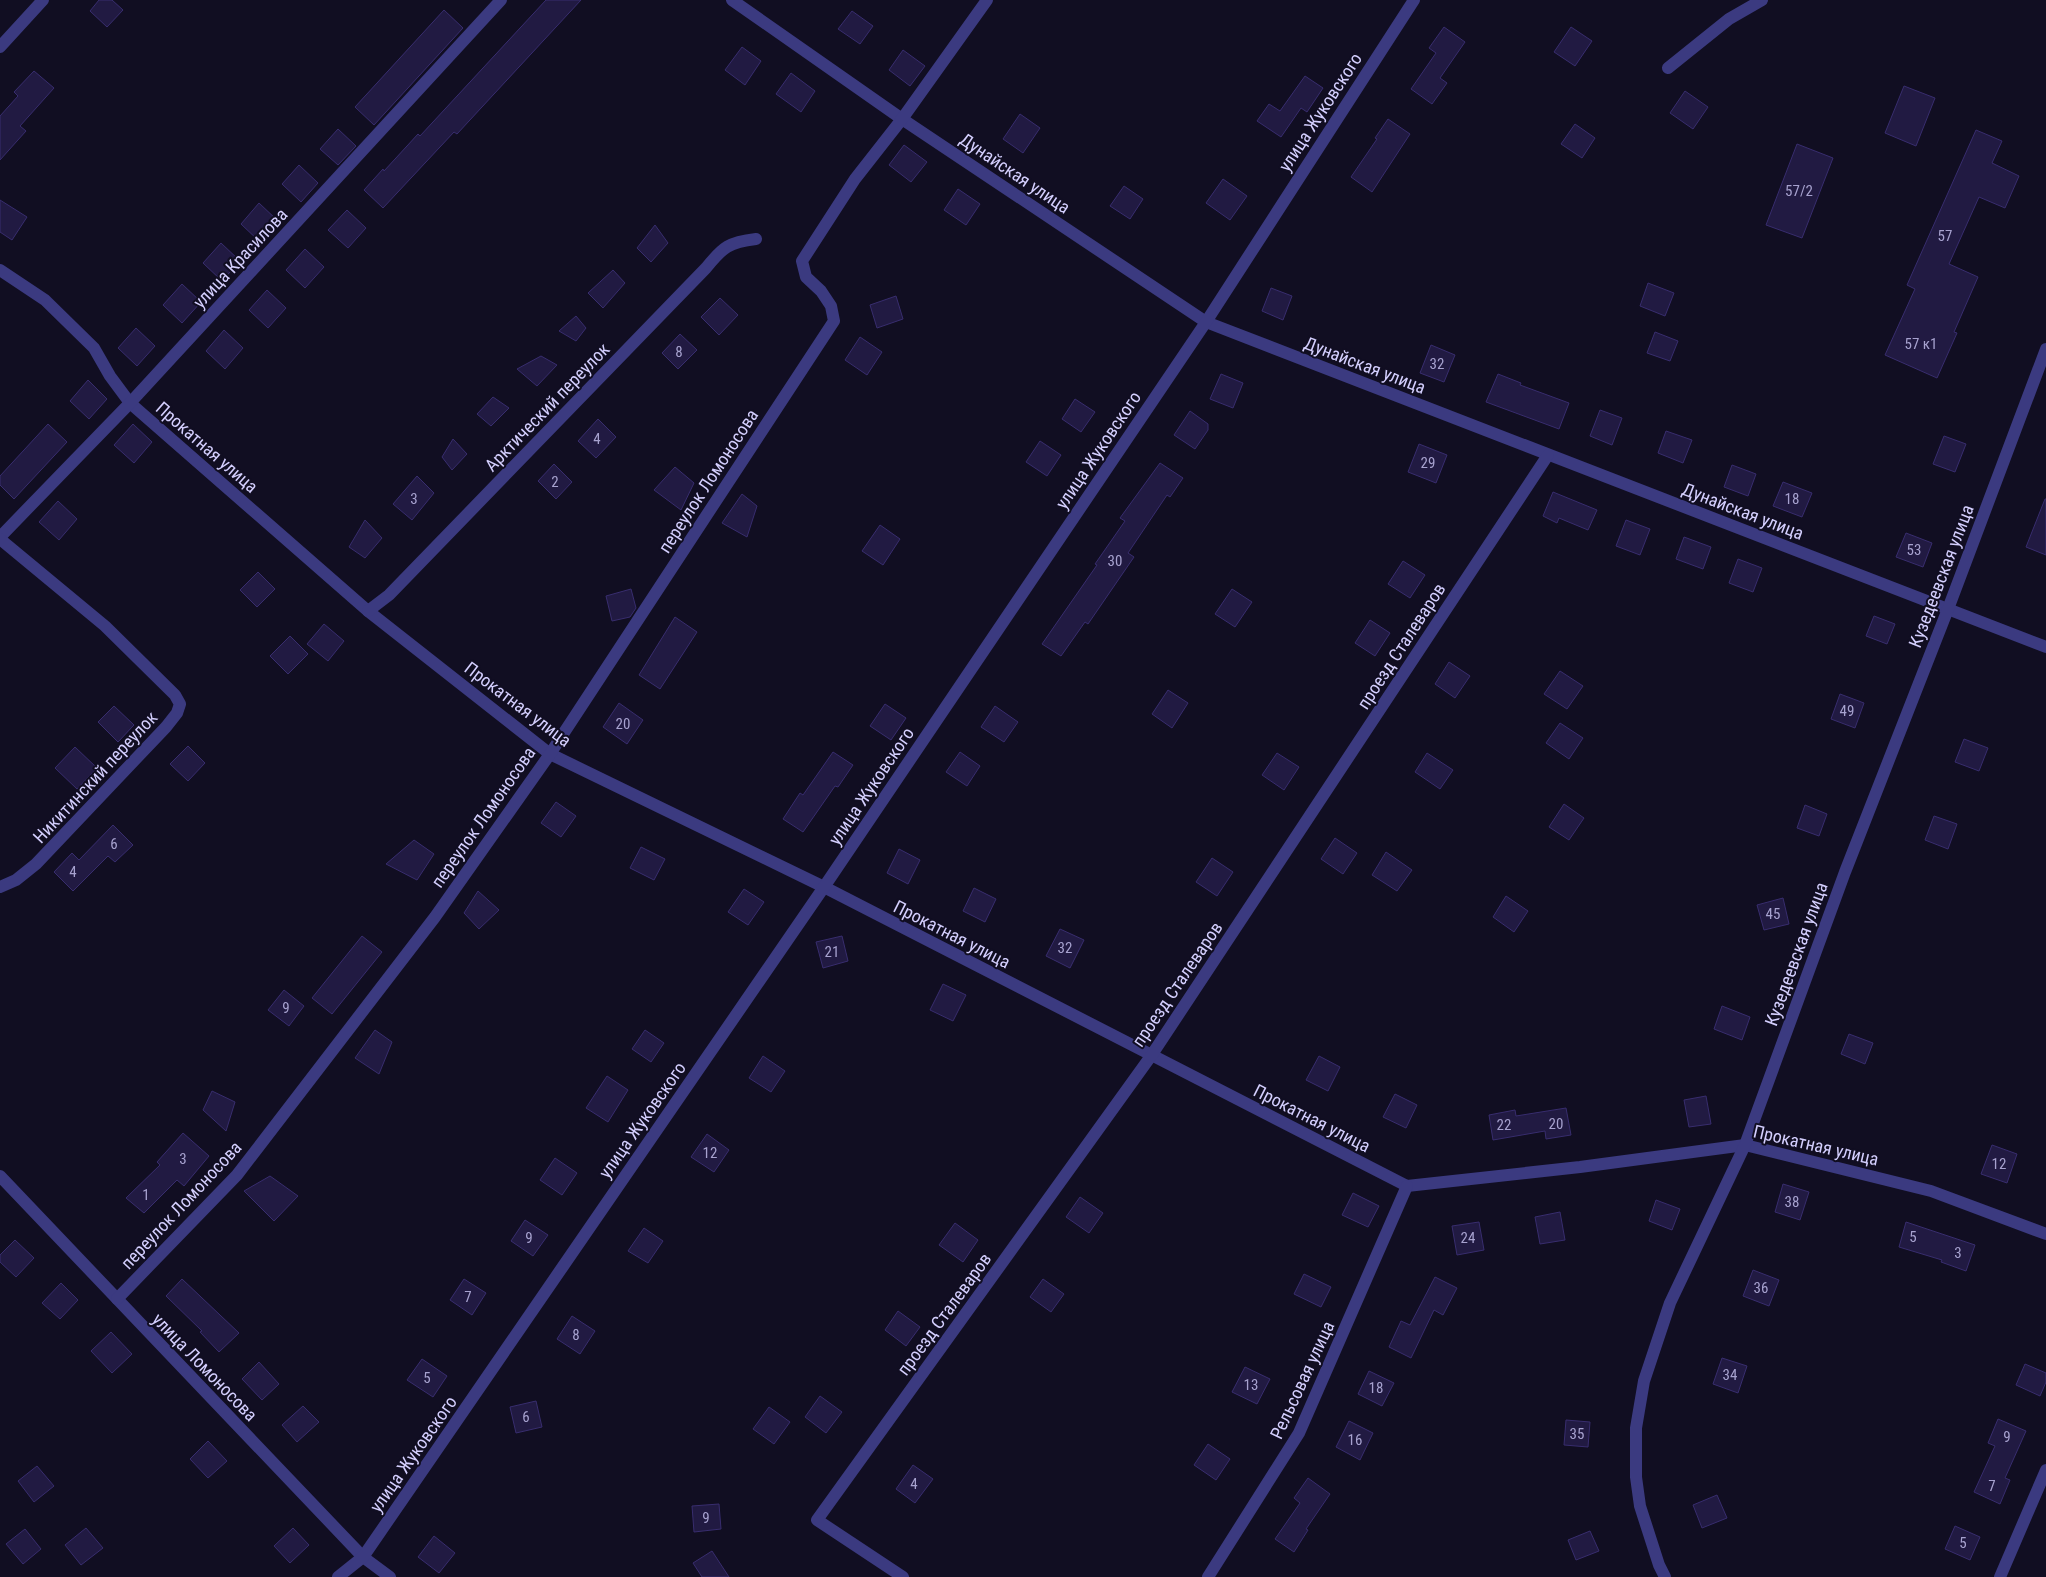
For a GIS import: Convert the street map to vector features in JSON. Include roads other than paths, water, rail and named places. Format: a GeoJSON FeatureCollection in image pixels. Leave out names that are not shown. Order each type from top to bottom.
{"type":"FeatureCollection","features":[{"type":"Feature","properties":{"kind":"street"},"geometry":{"type":"LineString","coordinates":[[0,46],[43,0]]}},
{"type":"Feature","properties":{"kind":"street","name":"улица Красилова"},"geometry":{"type":"LineString","coordinates":[[0,538],[130,403],[501,0]]}},
{"type":"Feature","properties":{"kind":"street","name":"Дунайская улица"},"geometry":{"type":"LineString","coordinates":[[732,0],[902,119],[1206,322],[2046,648]]}},
{"type":"Feature","properties":{"kind":"street"},"geometry":{"type":"LineString","coordinates":[[902,119],[987,0]]}},
{"type":"Feature","properties":{"kind":"street","name":"улица Жуковского"},"geometry":{"type":"LineString","coordinates":[[338,1577],[363,1557],[824,887],[1206,322],[1414,0]]}},
{"type":"Feature","properties":{"kind":"street"},"geometry":{"type":"LineString","coordinates":[[1668,68],[1729,19],[1762,0]]}},
{"type":"Feature","properties":{"kind":"street","name":"переулок Ломоносова"},"geometry":{"type":"LineString","coordinates":[[117,1299],[237,1175],[435,917],[550,754],[834,321],[831,306],[821,291],[806,277],[802,261],[855,179],[902,119]]}},
{"type":"Feature","properties":{"kind":"street","name":"Арктический переулок"},"geometry":{"type":"LineString","coordinates":[[368,611],[396,588],[706,268],[720,251],[737,241],[756,240]]}},
{"type":"Feature","properties":{"kind":"street","name":"Прокатная улица"},"geometry":{"type":"LineString","coordinates":[[0,270],[45,300],[94,348],[110,376],[130,403],[368,611],[550,754],[824,887],[1407,1186],[1580,1167],[1745,1145],[1931,1191],[2046,1234]]}},
{"type":"Feature","properties":{"kind":"street","name":"Кузедеевская улица"},"geometry":{"type":"LineString","coordinates":[[1665,1577],[1659,1565],[1640,1506],[1636,1478],[1636,1428],[1644,1381],[1670,1303],[1745,1145],[1845,872],[1948,609],[2046,349]]}},
{"type":"Feature","properties":{"kind":"street","name":"проезд Сталеваров"},"geometry":{"type":"LineString","coordinates":[[903,1577],[817,1520],[1151,1056],[1548,455]]}},
{"type":"Feature","properties":{"kind":"street","name":"Никитинский переулок"},"geometry":{"type":"LineString","coordinates":[[0,538],[105,626],[175,695],[180,704],[177,713],[166,727],[36,864],[16,880],[0,886]]}},
{"type":"Feature","properties":{"kind":"street","name":"улица Ломоносова"},"geometry":{"type":"LineString","coordinates":[[0,1176],[363,1557],[390,1577]]}},
{"type":"Feature","properties":{"kind":"street","name":"Рельсовая улица"},"geometry":{"type":"LineString","coordinates":[[1208,1577],[1300,1433],[1407,1186]]}},
{"type":"Feature","properties":{"kind":"street"},"geometry":{"type":"LineString","coordinates":[[2000,1577],[2046,1470]]}}]}
